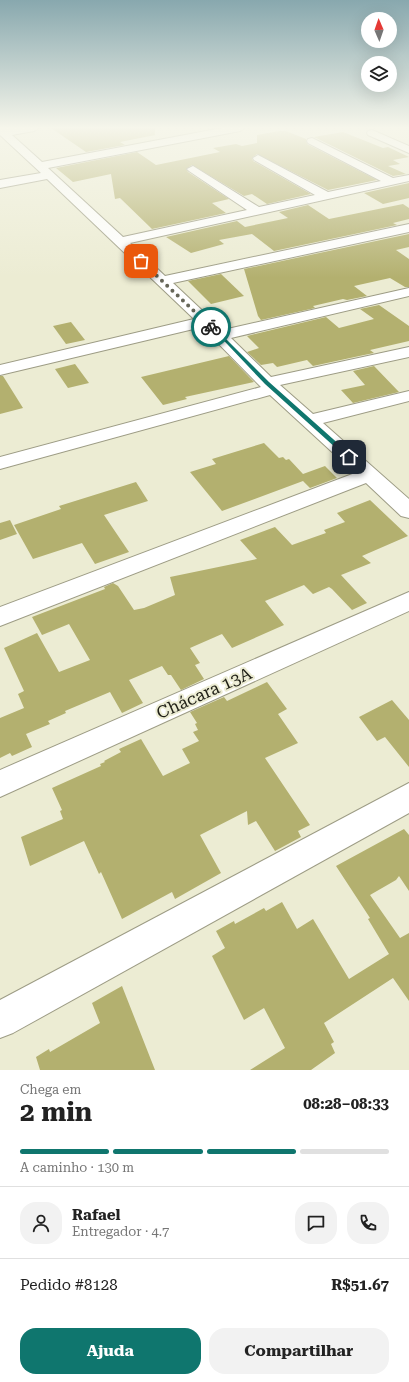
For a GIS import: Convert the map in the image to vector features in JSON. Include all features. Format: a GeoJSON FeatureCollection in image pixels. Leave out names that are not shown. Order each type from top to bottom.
{"type":"FeatureCollection","features":[{"type":"Feature","properties":{"kind":"street"},"geometry":{"type":"LineString","coordinates":[[0,184],[21,178]]}},
{"type":"Feature","properties":{"kind":"street"},"geometry":{"type":"LineString","coordinates":[[53,178],[205,321],[270,386],[408,509]]}},
{"type":"Feature","properties":{"kind":"street"},"geometry":{"type":"LineString","coordinates":[[206,178],[257,212]]}},
{"type":"Feature","properties":{"kind":"street"},"geometry":{"type":"LineString","coordinates":[[294,178],[326,196]]}},
{"type":"Feature","properties":{"kind":"street"},"geometry":{"type":"LineString","coordinates":[[384,178],[392,182]]}},
{"type":"Feature","properties":{"kind":"street"},"geometry":{"type":"LineString","coordinates":[[121,241],[409,178]]}},
{"type":"Feature","properties":{"kind":"street"},"geometry":{"type":"LineString","coordinates":[[162,281],[409,228]]}},
{"type":"Feature","properties":{"kind":"street"},"geometry":{"type":"LineString","coordinates":[[220,336],[409,292]]}},
{"type":"Feature","properties":{"kind":"street"},"geometry":{"type":"LineString","coordinates":[[0,370],[205,321]]}},
{"type":"Feature","properties":{"kind":"street"},"geometry":{"type":"LineString","coordinates":[[0,463],[270,386],[409,352]]}},
{"type":"Feature","properties":{"kind":"street"},"geometry":{"type":"LineString","coordinates":[[308,421],[409,396]]}},
{"type":"Feature","properties":{"kind":"street"},"geometry":{"type":"LineString","coordinates":[[0,617],[369,475]]}},
{"type":"Feature","properties":{"kind":"street","name":"Chácara 13A"},"geometry":{"type":"LineString","coordinates":[[0,784],[409,601]]}},
{"type":"Feature","properties":{"kind":"street"},"geometry":{"type":"LineString","coordinates":[[0,1020],[409,797]]}},
{"type":"Feature","properties":{"kind":"building"},"geometry":{"type":"Polygon","coordinates":[[[68,178],[92,178],[73,182],[68,178]]]}},
{"type":"Feature","properties":{"kind":"building"},"geometry":{"type":"Polygon","coordinates":[[[112,178],[197,178],[229,199],[212,203],[226,213],[152,229],[120,198],[115,199],[112,178]]]}},
{"type":"Feature","properties":{"kind":"building"},"geometry":{"type":"Polygon","coordinates":[[[214,178],[283,178],[311,194],[267,204],[252,194],[244,196],[214,178]]]}},
{"type":"Feature","properties":{"kind":"building"},"geometry":{"type":"Polygon","coordinates":[[[304,178],[373,178],[377,180],[328,190],[304,178]]]}},
{"type":"Feature","properties":{"kind":"building"},"geometry":{"type":"Polygon","coordinates":[[[409,183],[409,198],[383,204],[364,193],[409,183]]]}},
{"type":"Feature","properties":{"kind":"building"},"geometry":{"type":"Polygon","coordinates":[[[403,204],[409,208],[409,219],[393,223],[397,225],[274,251],[252,234],[219,240],[224,244],[191,253],[166,237],[237,221],[245,227],[288,218],[279,212],[308,205],[329,219],[403,204]]]}},
{"type":"Feature","properties":{"kind":"building"},"geometry":{"type":"Polygon","coordinates":[[[409,234],[409,247],[396,250],[409,259],[409,287],[405,287],[390,278],[354,286],[367,296],[347,300],[343,299],[313,306],[315,308],[261,320],[258,316],[244,269],[409,234]]]}},
{"type":"Feature","properties":{"kind":"building"},"geometry":{"type":"Polygon","coordinates":[[[221,274],[244,296],[211,304],[188,281],[221,274]]]}},
{"type":"Feature","properties":{"kind":"building"},"geometry":{"type":"Polygon","coordinates":[[[379,305],[409,326],[409,341],[370,350],[374,353],[313,366],[307,360],[277,367],[273,363],[261,365],[247,352],[259,348],[247,336],[326,317],[339,328],[374,319],[360,309],[379,305]]]}},
{"type":"Feature","properties":{"kind":"building"},"geometry":{"type":"Polygon","coordinates":[[[71,322],[85,340],[66,344],[53,326],[71,322]]]}},
{"type":"Feature","properties":{"kind":"building"},"geometry":{"type":"Polygon","coordinates":[[[229,356],[254,382],[185,397],[187,399],[163,405],[141,377],[229,356]]]}},
{"type":"Feature","properties":{"kind":"building"},"geometry":{"type":"Polygon","coordinates":[[[75,364],[89,383],[68,388],[55,369],[75,364]]]}},
{"type":"Feature","properties":{"kind":"building"},"geometry":{"type":"Polygon","coordinates":[[[374,366],[399,392],[353,403],[341,390],[365,385],[353,371],[374,366]]]}},
{"type":"Feature","properties":{"kind":"building"},"geometry":{"type":"Polygon","coordinates":[[[0,376],[3,376],[23,408],[0,414],[0,376]]]}},
{"type":"Feature","properties":{"kind":"building"},"geometry":{"type":"Polygon","coordinates":[[[264,443],[279,458],[283,457],[286,460],[289,459],[303,474],[325,466],[337,478],[310,488],[303,481],[222,511],[190,472],[216,464],[212,459],[264,443]]]}},
{"type":"Feature","properties":{"kind":"building"},"geometry":{"type":"Polygon","coordinates":[[[136,482],[148,501],[104,515],[129,552],[95,564],[82,543],[33,559],[14,525],[61,509],[59,506],[136,482]]]}},
{"type":"Feature","properties":{"kind":"building"},"geometry":{"type":"Polygon","coordinates":[[[370,500],[408,536],[362,556],[371,563],[341,575],[367,603],[352,610],[329,587],[313,594],[304,585],[265,601],[284,625],[232,648],[222,634],[190,648],[200,663],[195,665],[204,679],[181,690],[171,675],[168,675],[162,666],[129,680],[143,703],[122,713],[110,692],[65,711],[66,713],[48,721],[50,724],[26,734],[32,747],[12,756],[10,753],[0,758],[0,718],[24,708],[18,694],[24,691],[4,648],[37,633],[59,672],[90,660],[69,624],[42,635],[32,617],[105,589],[104,587],[113,583],[118,586],[134,610],[144,608],[175,595],[170,577],[257,559],[240,540],[275,527],[292,545],[326,533],[324,530],[345,522],[337,513],[370,500]]]}},
{"type":"Feature","properties":{"kind":"building"},"geometry":{"type":"Polygon","coordinates":[[[10,520],[17,534],[0,540],[0,523],[10,520]]]}},
{"type":"Feature","properties":{"kind":"building"},"geometry":{"type":"Polygon","coordinates":[[[267,682],[287,709],[278,714],[298,743],[265,758],[310,825],[298,831],[301,837],[275,851],[256,821],[248,825],[247,811],[200,835],[221,873],[175,899],[172,892],[122,919],[101,872],[99,874],[84,841],[30,866],[21,837],[63,819],[60,811],[62,810],[52,788],[101,766],[100,764],[105,762],[104,761],[121,752],[119,749],[141,739],[163,776],[190,763],[182,749],[199,741],[193,732],[198,730],[195,724],[197,723],[190,712],[224,697],[227,701],[267,682]]]}},
{"type":"Feature","properties":{"kind":"building"},"geometry":{"type":"Polygon","coordinates":[[[392,700],[409,720],[409,767],[385,737],[377,741],[359,717],[392,700]]]}},
{"type":"Feature","properties":{"kind":"building"},"geometry":{"type":"Polygon","coordinates":[[[404,829],[409,835],[409,891],[399,876],[396,880],[370,895],[400,938],[409,933],[409,1001],[393,978],[324,1023],[334,1042],[331,1044],[335,1053],[311,1070],[250,1070],[285,1048],[264,1008],[244,1020],[212,956],[225,948],[216,931],[234,921],[235,924],[264,908],[266,911],[282,902],[297,929],[313,919],[349,979],[389,954],[368,919],[370,918],[336,866],[404,829]]]}},
{"type":"Feature","properties":{"kind":"building"},"geometry":{"type":"Polygon","coordinates":[[[122,986],[155,1070],[40,1070],[36,1057],[49,1049],[50,1052],[100,1023],[92,1003],[122,986]]]}},
{"type":"Feature","properties":{"kind":"way so far"},"geometry":{"type":"LineString","coordinates":[[141,261],[211,327]]}},
{"type":"Feature","properties":{"kind":"route"},"geometry":{"type":"LineString","coordinates":[[211,327],[267,383],[349,457]]}}]}
